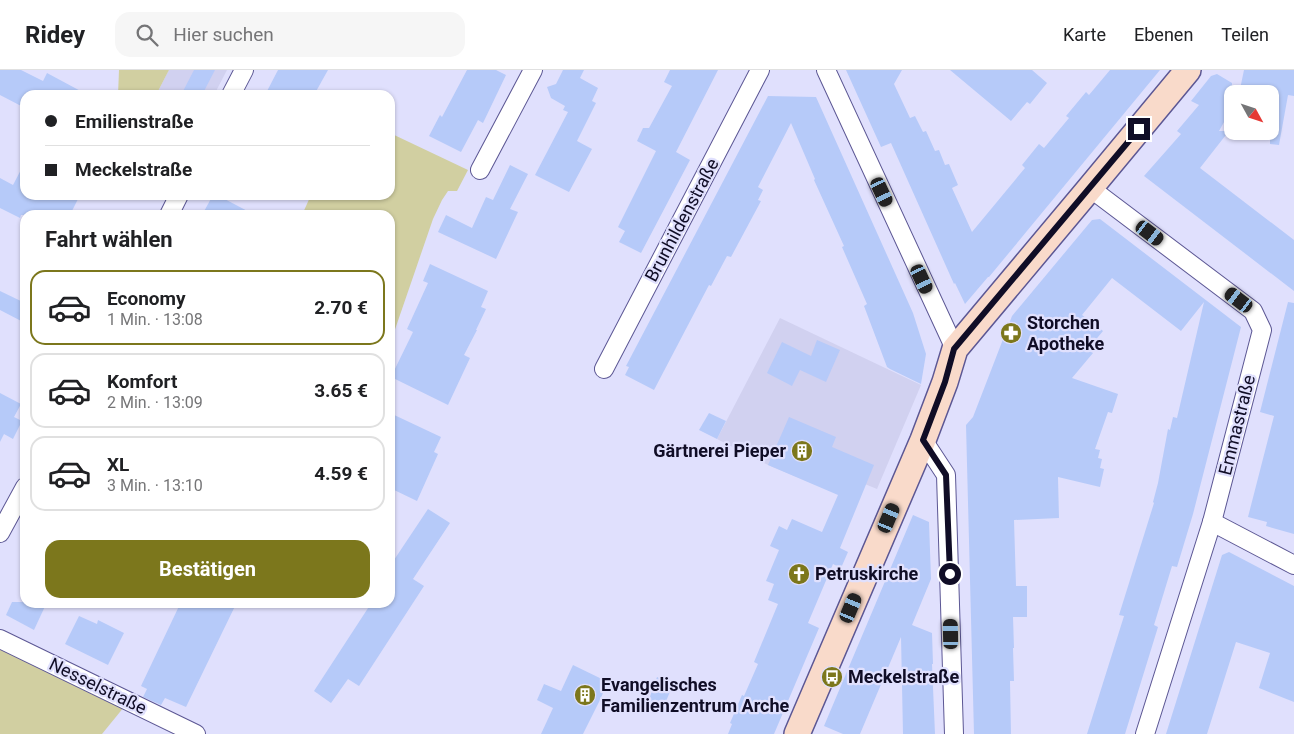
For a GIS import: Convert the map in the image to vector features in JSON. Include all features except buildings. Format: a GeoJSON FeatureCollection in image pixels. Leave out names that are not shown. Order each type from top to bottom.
{"type":"FeatureCollection","features":[{"type":"Feature","properties":{"kind":"street"},"geometry":{"type":"LineString","coordinates":[[234,90],[244,70]]}},
{"type":"Feature","properties":{"kind":"street"},"geometry":{"type":"LineString","coordinates":[[480,170],[533,70]]}},
{"type":"Feature","properties":{"kind":"street","name":"Brunhildenstraße"},"geometry":{"type":"LineString","coordinates":[[604,369],[760,70]]}},
{"type":"Feature","properties":{"kind":"street"},"geometry":{"type":"LineString","coordinates":[[826,70],[954,349]]}},
{"type":"Feature","properties":{"kind":"street"},"geometry":{"type":"LineString","coordinates":[[797,734],[923,440],[945,382],[954,349],[1188,70]]}},
{"type":"Feature","properties":{"kind":"street","name":"Emmastraße"},"geometry":{"type":"LineString","coordinates":[[1090,188],[1254,311],[1262,330],[1212,522],[1145,734]]}},
{"type":"Feature","properties":{"kind":"street"},"geometry":{"type":"LineString","coordinates":[[923,440],[946,475],[954,734]]}},
{"type":"Feature","properties":{"kind":"street"},"geometry":{"type":"LineString","coordinates":[[0,533],[20,496]]}},
{"type":"Feature","properties":{"kind":"street"},"geometry":{"type":"LineString","coordinates":[[1212,522],[1294,565]]}},
{"type":"Feature","properties":{"kind":"street","name":"Nesselstraße"},"geometry":{"type":"LineString","coordinates":[[0,639],[196,734]]}},
{"type":"Feature","properties":{"kind":"shaded area"},"geometry":{"type":"Polygon","coordinates":[[[119,70],[169,70],[159,90],[118,90],[119,70]]]}},
{"type":"Feature","properties":{"kind":"shaded area"},"geometry":{"type":"Polygon","coordinates":[[[169,70],[227,70],[217,90],[159,90],[169,70]]]}},
{"type":"Feature","properties":{"kind":"shaded area"},"geometry":{"type":"Polygon","coordinates":[[[395,135],[468,170],[457,191],[448,191],[433,219],[395,329],[395,210],[304,210],[309,200],[395,200],[395,135]]]}},
{"type":"Feature","properties":{"kind":"shaded area"},"geometry":{"type":"Polygon","coordinates":[[[780,318],[921,385],[877,489],[823,467],[816,485],[768,465],[717,439],[780,318]]]}},
{"type":"Feature","properties":{"kind":"shaded area"},"geometry":{"type":"Polygon","coordinates":[[[0,647],[124,707],[102,734],[0,734],[0,647]]]}},
{"type":"Feature","properties":{"kind":"place","name":"Storchen Apotheke"},"geometry":{"type":"Point","coordinates":[1011,333]}},
{"type":"Feature","properties":{"kind":"place","name":"Gärtnerei Pieper"},"geometry":{"type":"Point","coordinates":[802,451]}},
{"type":"Feature","properties":{"kind":"place","name":"Petruskirche"},"geometry":{"type":"Point","coordinates":[799,574]}},
{"type":"Feature","properties":{"kind":"place","name":"Meckelstraße"},"geometry":{"type":"Point","coordinates":[832,677]}},
{"type":"Feature","properties":{"kind":"place","name":"Evangelisches Familienzentrum Arche"},"geometry":{"type":"Point","coordinates":[585,695]}},
{"type":"Feature","properties":{"kind":"route"},"geometry":{"type":"LineString","coordinates":[[950,574],[946,475],[923,440],[945,382],[954,349],[1139,129]]}}]}
